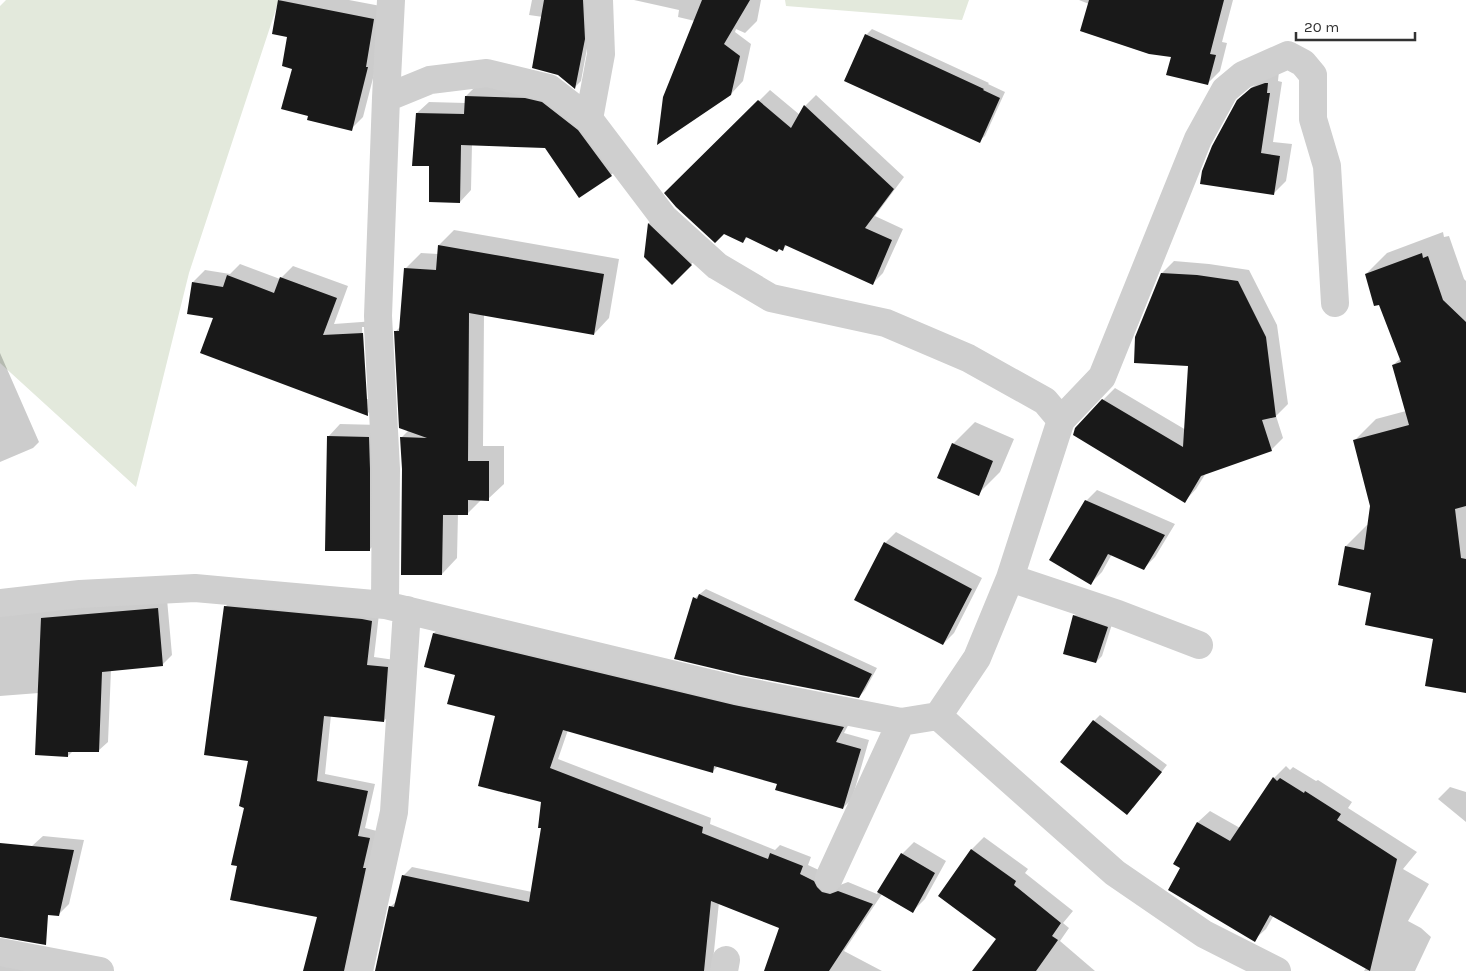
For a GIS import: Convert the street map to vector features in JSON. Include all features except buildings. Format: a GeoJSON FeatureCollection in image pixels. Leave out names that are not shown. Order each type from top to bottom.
{"type":"FeatureCollection","features":[{"type":"Feature","properties":{"kind":"street"},"geometry":{"type":"LineString","coordinates":[[359,971],[394,812],[396,608],[378,316],[391,0]]}},
{"type":"Feature","properties":{"kind":"street"},"geometry":{"type":"LineString","coordinates":[[589,119],[601,54],[599,0]]}},
{"type":"Feature","properties":{"kind":"street"},"geometry":{"type":"LineString","coordinates":[[0,603],[80,594],[195,588],[396,608],[738,690],[901,722],[938,716],[977,658],[1010,578],[1061,420],[1102,377],[1198,139],[1225,90],[1243,75],[1288,55],[1303,63],[1313,75],[1313,119],[1328,166],[1335,303]]}},
{"type":"Feature","properties":{"kind":"street"},"geometry":{"type":"LineString","coordinates":[[386,98],[430,80],[487,74],[549,88],[589,119],[664,218],[717,266],[771,298],[886,323],[968,358],[1045,402],[1061,420]]}},
{"type":"Feature","properties":{"kind":"street"},"geometry":{"type":"LineString","coordinates":[[1010,578],[1118,614],[1199,645]]}},
{"type":"Feature","properties":{"kind":"street"},"geometry":{"type":"LineString","coordinates":[[938,716],[1115,873],[1204,934],[1276,971]]}},
{"type":"Feature","properties":{"kind":"street"},"geometry":{"type":"LineString","coordinates":[[829,878],[901,722]]}},
{"type":"Feature","properties":{"kind":"street"},"geometry":{"type":"LineString","coordinates":[[0,952],[100,971]]}},
{"type":"Feature","properties":{"kind":"shaded area"},"geometry":{"type":"Polygon","coordinates":[[[6,0],[279,0],[189,273],[136,487],[0,363],[0,6],[6,0]]]}},
{"type":"Feature","properties":{"kind":"shaded area"},"geometry":{"type":"Polygon","coordinates":[[[785,0],[969,0],[962,20],[786,6],[785,0]]]}}]}
